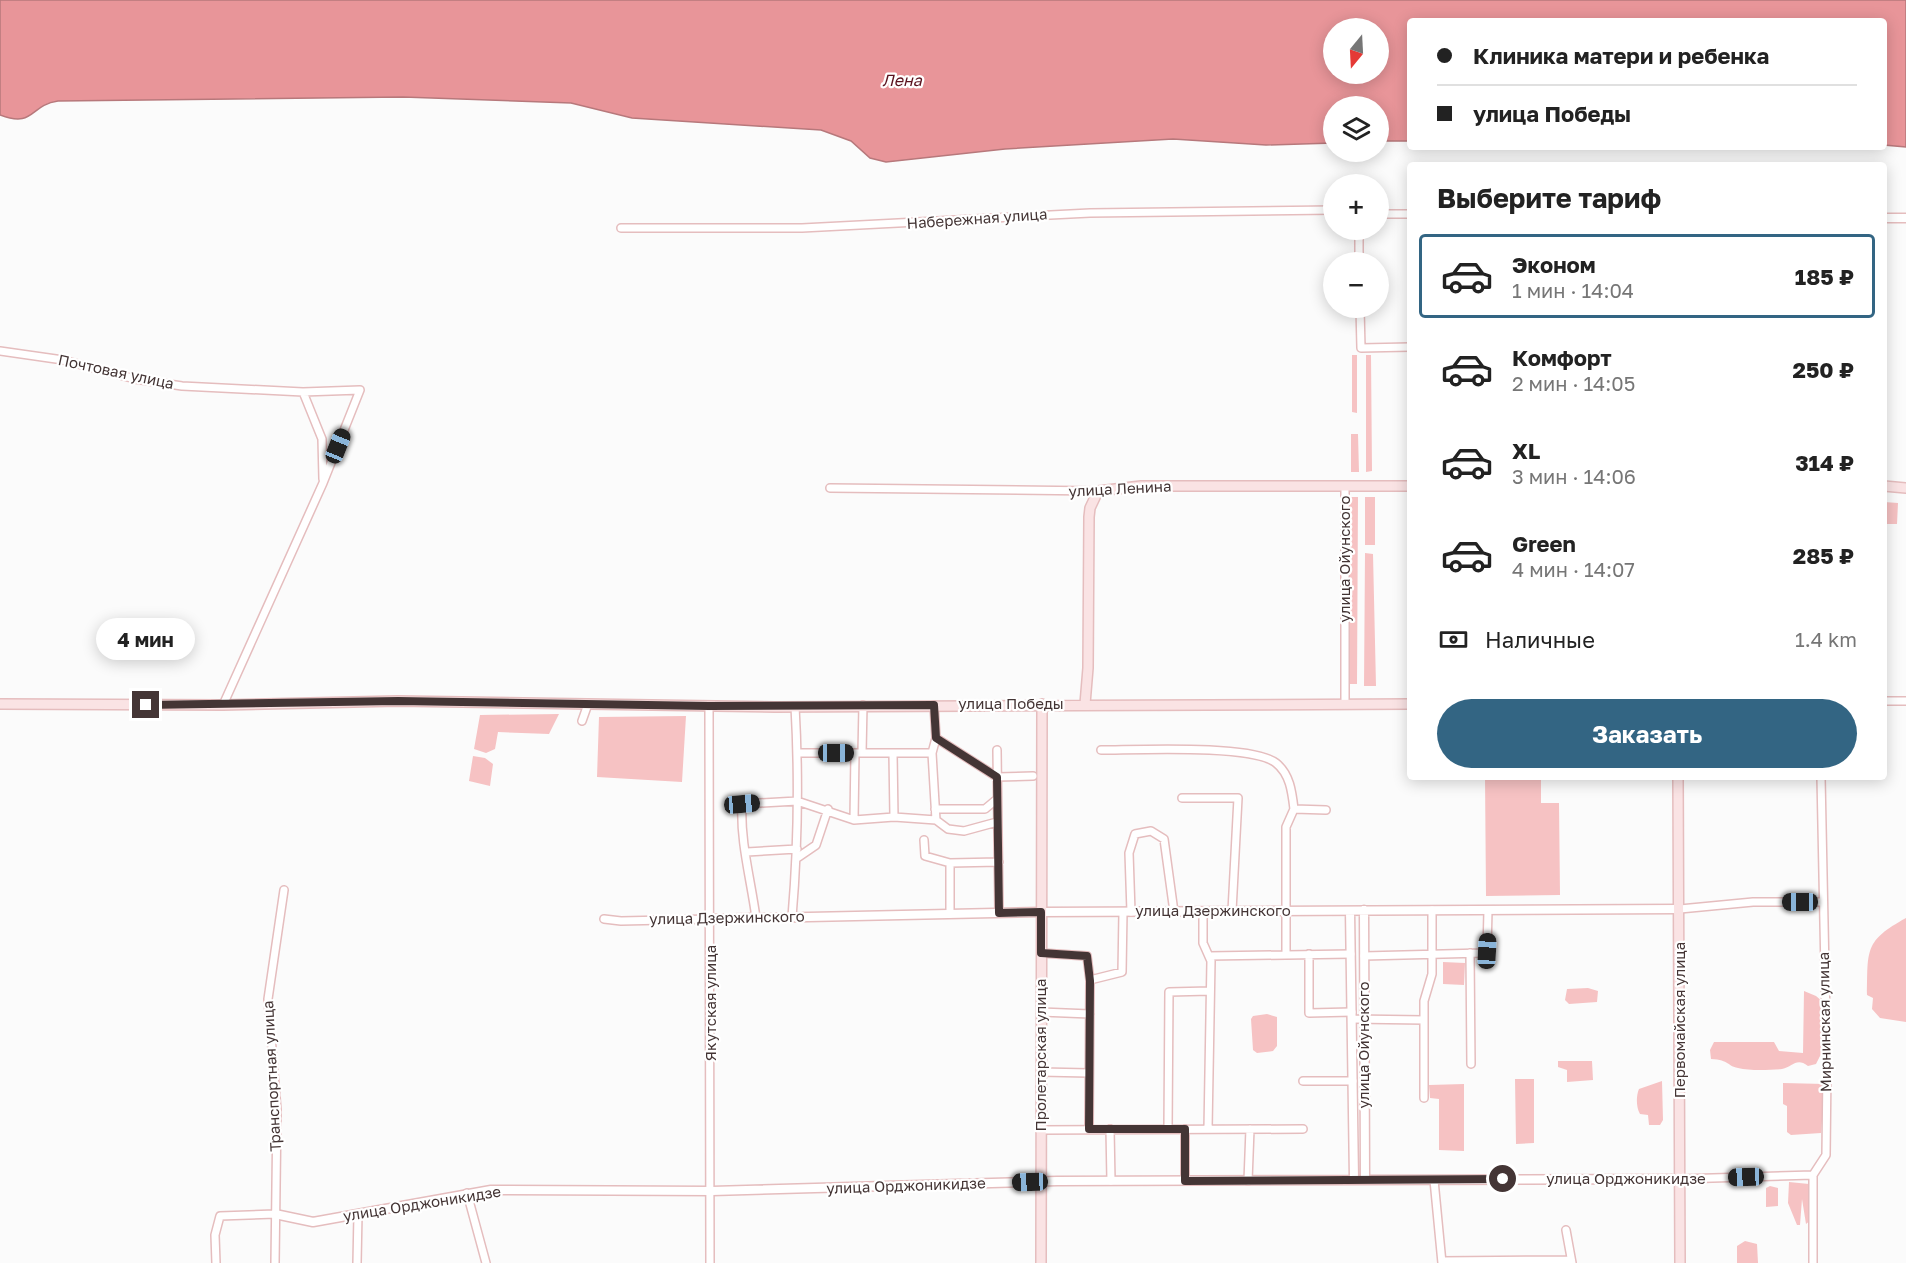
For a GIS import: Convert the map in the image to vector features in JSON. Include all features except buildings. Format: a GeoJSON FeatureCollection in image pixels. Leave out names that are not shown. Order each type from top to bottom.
{"type":"FeatureCollection","features":[{"type":"Feature","properties":{"kind":"main road","name":"улица Ленина"},"geometry":{"type":"LineString","coordinates":[[1098,491],[1141,486],[1407,486]]}},
{"type":"Feature","properties":{"kind":"main road"},"geometry":{"type":"LineString","coordinates":[[1887,486],[1906,488]]}},
{"type":"Feature","properties":{"kind":"main road"},"geometry":{"type":"LineString","coordinates":[[1084,704],[1088,668],[1089,517],[1098,491]]}},
{"type":"Feature","properties":{"kind":"main road","name":"улица Победы"},"geometry":{"type":"LineString","coordinates":[[0,704],[223,705],[387,701],[709,706],[1407,704]]}},
{"type":"Feature","properties":{"kind":"main road","name":"Пролетарская улица"},"geometry":{"type":"LineString","coordinates":[[1041,1263],[1042,704]]}},
{"type":"Feature","properties":{"kind":"main road","name":"Первомайская улица"},"geometry":{"type":"LineString","coordinates":[[1678,780],[1680,1263]]}},
{"type":"Feature","properties":{"kind":"street","name":"Набережная улица"},"geometry":{"type":"LineString","coordinates":[[621,228],[802,228],[1090,213],[1323,210]]}},
{"type":"Feature","properties":{"kind":"street"},"geometry":{"type":"LineString","coordinates":[[1389,214],[1407,214]]}},
{"type":"Feature","properties":{"kind":"street"},"geometry":{"type":"LineString","coordinates":[[1887,218],[1906,218]]}},
{"type":"Feature","properties":{"kind":"street"},"geometry":{"type":"LineString","coordinates":[[1360,318],[1361,348],[1407,347]]}},
{"type":"Feature","properties":{"kind":"street","name":"Почтовая улица"},"geometry":{"type":"LineString","coordinates":[[0,351],[63,360],[135,379],[163,383],[303,392],[360,390],[323,483]]}},
{"type":"Feature","properties":{"kind":"street"},"geometry":{"type":"LineString","coordinates":[[223,705],[323,483],[322,439],[303,392]]}},
{"type":"Feature","properties":{"kind":"street","name":"улица Ойунского"},"geometry":{"type":"LineString","coordinates":[[1345,486],[1345,704]]}},
{"type":"Feature","properties":{"kind":"street","name":"улица Ленина"},"geometry":{"type":"LineString","coordinates":[[830,488],[1098,491]]}},
{"type":"Feature","properties":{"kind":"street"},"geometry":{"type":"LineString","coordinates":[[1887,701],[1906,701]]}},
{"type":"Feature","properties":{"kind":"street"},"geometry":{"type":"LineString","coordinates":[[582,721],[588,705]]}},
{"type":"Feature","properties":{"kind":"street"},"geometry":{"type":"LineString","coordinates":[[854,819],[863,705]]}},
{"type":"Feature","properties":{"kind":"street"},"geometry":{"type":"LineString","coordinates":[[934,705],[936,738],[932,753],[936,820]]}},
{"type":"Feature","properties":{"kind":"street","name":"Якутская улица"},"geometry":{"type":"LineString","coordinates":[[709,706],[712,1191],[710,1263]]}},
{"type":"Feature","properties":{"kind":"street"},"geometry":{"type":"LineString","coordinates":[[792,917],[797,858],[798,753],[795,706]]}},
{"type":"Feature","properties":{"kind":"street"},"geometry":{"type":"LineString","coordinates":[[936,738],[997,777],[1033,776]]}},
{"type":"Feature","properties":{"kind":"street"},"geometry":{"type":"LineString","coordinates":[[997,750],[999,913]]}},
{"type":"Feature","properties":{"kind":"street"},"geometry":{"type":"LineString","coordinates":[[1101,750],[1193,750],[1260,755],[1275,763],[1285,773],[1292,789],[1294,809],[1286,827],[1286,955]]}},
{"type":"Feature","properties":{"kind":"street"},"geometry":{"type":"LineString","coordinates":[[798,753],[932,753]]}},
{"type":"Feature","properties":{"kind":"street"},"geometry":{"type":"LineString","coordinates":[[893,754],[894,817]]}},
{"type":"Feature","properties":{"kind":"street","name":"Мирнинская улица"},"geometry":{"type":"LineString","coordinates":[[1813,1263],[1812,1175],[1826,1155],[1827,1069],[1821,780]]}},
{"type":"Feature","properties":{"kind":"street"},"geometry":{"type":"LineString","coordinates":[[1182,798],[1238,798],[1232,911]]}},
{"type":"Feature","properties":{"kind":"street"},"geometry":{"type":"LineString","coordinates":[[936,809],[985,809],[997,799]]}},
{"type":"Feature","properties":{"kind":"street"},"geometry":{"type":"LineString","coordinates":[[756,918],[747,852],[741,831],[742,804],[797,801],[854,819],[894,817],[936,820],[948,829],[964,831],[997,822]]}},
{"type":"Feature","properties":{"kind":"street"},"geometry":{"type":"LineString","coordinates":[[797,858],[816,845],[828,809]]}},
{"type":"Feature","properties":{"kind":"street"},"geometry":{"type":"LineString","coordinates":[[1294,809],[1326,810]]}},
{"type":"Feature","properties":{"kind":"street"},"geometry":{"type":"LineString","coordinates":[[1090,981],[1122,972],[1129,853],[1135,834],[1151,831],[1164,839],[1174,912]]}},
{"type":"Feature","properties":{"kind":"street"},"geometry":{"type":"LineString","coordinates":[[924,840],[925,856],[950,862],[999,862]]}},
{"type":"Feature","properties":{"kind":"street"},"geometry":{"type":"LineString","coordinates":[[747,852],[797,849]]}},
{"type":"Feature","properties":{"kind":"street"},"geometry":{"type":"LineString","coordinates":[[950,862],[951,914]]}},
{"type":"Feature","properties":{"kind":"street","name":"Транспортная улица"},"geometry":{"type":"LineString","coordinates":[[275,1263],[277,1110],[268,999],[284,890]]}},
{"type":"Feature","properties":{"kind":"street","name":"улица Дзержинского"},"geometry":{"type":"LineString","coordinates":[[604,919],[621,921],[1041,912],[1680,909],[1753,902],[1823,902]]}},
{"type":"Feature","properties":{"kind":"street","name":"улица Ойунского"},"geometry":{"type":"LineString","coordinates":[[1350,910],[1354,1180]]}},
{"type":"Feature","properties":{"kind":"street","name":"улица Ойунского"},"geometry":{"type":"LineString","coordinates":[[1364,910],[1365,1180]]}},
{"type":"Feature","properties":{"kind":"street"},"geometry":{"type":"LineString","coordinates":[[1424,1098],[1424,1000],[1432,974],[1432,910]]}},
{"type":"Feature","properties":{"kind":"street"},"geometry":{"type":"LineString","coordinates":[[1364,956],[1487,951],[1488,910]]}},
{"type":"Feature","properties":{"kind":"street"},"geometry":{"type":"LineString","coordinates":[[1203,911],[1203,943],[1209,956],[1210,991],[1208,1129]]}},
{"type":"Feature","properties":{"kind":"street"},"geometry":{"type":"LineString","coordinates":[[1041,953],[1087,956],[1090,981],[1089,1129]]}},
{"type":"Feature","properties":{"kind":"street"},"geometry":{"type":"LineString","coordinates":[[1470,953],[1471,1064]]}},
{"type":"Feature","properties":{"kind":"street"},"geometry":{"type":"LineString","coordinates":[[1309,954],[1308,1013],[1425,1020]]}},
{"type":"Feature","properties":{"kind":"street"},"geometry":{"type":"LineString","coordinates":[[1209,956],[1351,954]]}},
{"type":"Feature","properties":{"kind":"street"},"geometry":{"type":"LineString","coordinates":[[1168,1129],[1169,992],[1210,991]]}},
{"type":"Feature","properties":{"kind":"street"},"geometry":{"type":"LineString","coordinates":[[1041,1012],[1090,1014]]}},
{"type":"Feature","properties":{"kind":"street"},"geometry":{"type":"LineString","coordinates":[[1041,1072],[1089,1073]]}},
{"type":"Feature","properties":{"kind":"street"},"geometry":{"type":"LineString","coordinates":[[1303,1081],[1353,1081]]}},
{"type":"Feature","properties":{"kind":"street"},"geometry":{"type":"LineString","coordinates":[[1041,1130],[1079,1132],[1089,1129],[1303,1129]]}},
{"type":"Feature","properties":{"kind":"street"},"geometry":{"type":"LineString","coordinates":[[1110,1129],[1111,1181]]}},
{"type":"Feature","properties":{"kind":"street"},"geometry":{"type":"LineString","coordinates":[[1185,1129],[1185,1181]]}},
{"type":"Feature","properties":{"kind":"street"},"geometry":{"type":"LineString","coordinates":[[1248,1181],[1250,1129]]}},
{"type":"Feature","properties":{"kind":"street","name":"улица Орджоникидзе"},"geometry":{"type":"LineString","coordinates":[[216,1263],[215,1235],[220,1216],[275,1214],[313,1222],[490,1190],[712,1191],[1040,1182],[1679,1179],[1812,1175]]}},
{"type":"Feature","properties":{"kind":"street"},"geometry":{"type":"LineString","coordinates":[[1434,1180],[1442,1262],[1571,1261],[1566,1230]]}},
{"type":"Feature","properties":{"kind":"street"},"geometry":{"type":"LineString","coordinates":[[467,1193],[486,1263]]}},
{"type":"Feature","properties":{"kind":"street"},"geometry":{"type":"LineString","coordinates":[[357,1263],[358,1214]]}},
{"type":"Feature","properties":{"kind":"shaded area"},"geometry":{"type":"Polygon","coordinates":[[[1352,355],[1357,355],[1357,413],[1352,412],[1352,355]]]}},
{"type":"Feature","properties":{"kind":"shaded area"},"geometry":{"type":"Polygon","coordinates":[[[1366,355],[1371,355],[1372,471],[1366,472],[1366,355]]]}},
{"type":"Feature","properties":{"kind":"shaded area"},"geometry":{"type":"Polygon","coordinates":[[[1351,434],[1358,434],[1359,472],[1351,472],[1351,434]]]}},
{"type":"Feature","properties":{"kind":"shaded area"},"geometry":{"type":"Polygon","coordinates":[[[1348,497],[1358,497],[1357,684],[1347,684],[1348,497]]]}},
{"type":"Feature","properties":{"kind":"shaded area"},"geometry":{"type":"Polygon","coordinates":[[[1365,497],[1375,497],[1375,545],[1365,545],[1365,497]]]}},
{"type":"Feature","properties":{"kind":"shaded area"},"geometry":{"type":"Polygon","coordinates":[[[1887,502],[1898,503],[1897,524],[1887,524],[1887,502]]]}},
{"type":"Feature","properties":{"kind":"shaded area"},"geometry":{"type":"Polygon","coordinates":[[[1365,553],[1373,554],[1376,686],[1364,686],[1365,553]]]}},
{"type":"Feature","properties":{"kind":"shaded area"},"geometry":{"type":"Polygon","coordinates":[[[559,714],[549,734],[498,732],[495,749],[486,753],[474,749],[480,715],[559,714]]]}},
{"type":"Feature","properties":{"kind":"shaded area"},"geometry":{"type":"Polygon","coordinates":[[[686,716],[682,782],[597,777],[599,717],[686,716]]]}},
{"type":"Feature","properties":{"kind":"shaded area"},"geometry":{"type":"Polygon","coordinates":[[[473,756],[485,758],[493,764],[490,786],[469,781],[473,756]]]}},
{"type":"Feature","properties":{"kind":"shaded area"},"geometry":{"type":"Polygon","coordinates":[[[1485,780],[1541,780],[1541,803],[1559,803],[1560,895],[1486,896],[1485,780]]]}},
{"type":"Feature","properties":{"kind":"shaded area"},"geometry":{"type":"Polygon","coordinates":[[[1906,918],[1906,1022],[1880,1018],[1872,1009],[1873,998],[1867,995],[1871,948],[1882,933],[1906,918]]]}},
{"type":"Feature","properties":{"kind":"shaded area"},"geometry":{"type":"Polygon","coordinates":[[[1443,962],[1465,963],[1464,985],[1443,984],[1443,962]]]}},
{"type":"Feature","properties":{"kind":"shaded area"},"geometry":{"type":"Polygon","coordinates":[[[1588,988],[1598,991],[1597,1002],[1569,1004],[1565,1000],[1567,989],[1588,988]]]}},
{"type":"Feature","properties":{"kind":"shaded area"},"geometry":{"type":"Polygon","coordinates":[[[1804,991],[1823,1002],[1822,1052],[1816,1064],[1808,1066],[1797,1062],[1782,1069],[1754,1070],[1738,1068],[1711,1059],[1710,1050],[1714,1042],[1774,1042],[1779,1051],[1803,1053],[1804,991]]]}},
{"type":"Feature","properties":{"kind":"shaded area"},"geometry":{"type":"Polygon","coordinates":[[[1267,1014],[1277,1017],[1277,1046],[1273,1051],[1257,1053],[1253,1050],[1251,1019],[1253,1016],[1267,1014]]]}},
{"type":"Feature","properties":{"kind":"shaded area"},"geometry":{"type":"Polygon","coordinates":[[[1558,1061],[1592,1061],[1593,1080],[1567,1082],[1567,1070],[1558,1067],[1558,1061]]]}},
{"type":"Feature","properties":{"kind":"shaded area"},"geometry":{"type":"Polygon","coordinates":[[[1515,1079],[1534,1079],[1534,1143],[1516,1144],[1515,1079]]]}},
{"type":"Feature","properties":{"kind":"shaded area"},"geometry":{"type":"Polygon","coordinates":[[[1662,1081],[1663,1120],[1660,1125],[1649,1125],[1648,1115],[1640,1114],[1639,1111],[1638,1092],[1639,1089],[1662,1081]]]}},
{"type":"Feature","properties":{"kind":"shaded area"},"geometry":{"type":"Polygon","coordinates":[[[1783,1083],[1825,1084],[1821,1133],[1791,1135],[1787,1132],[1787,1106],[1783,1104],[1783,1083]]]}},
{"type":"Feature","properties":{"kind":"shaded area"},"geometry":{"type":"Polygon","coordinates":[[[1464,1084],[1464,1151],[1439,1150],[1439,1099],[1430,1098],[1429,1085],[1464,1084]]]}},
{"type":"Feature","properties":{"kind":"shaded area"},"geometry":{"type":"Polygon","coordinates":[[[1789,1182],[1809,1184],[1811,1220],[1806,1224],[1802,1199],[1800,1225],[1797,1225],[1788,1203],[1789,1182]]]}},
{"type":"Feature","properties":{"kind":"shaded area"},"geometry":{"type":"Polygon","coordinates":[[[1770,1186],[1778,1188],[1778,1206],[1766,1207],[1766,1188],[1770,1186]]]}},
{"type":"Feature","properties":{"kind":"shaded area"},"geometry":{"type":"Polygon","coordinates":[[[1745,1241],[1757,1244],[1758,1263],[1737,1263],[1737,1246],[1745,1241]]]}},
{"type":"Feature","properties":{"kind":"water","name":"Лена"},"geometry":{"type":"Polygon","coordinates":[[[0,0],[1906,0],[1906,147],[1887,145],[1887,18],[1407,18],[1407,141],[1389,141],[1389,96],[1323,96],[1323,143],[1266,145],[1173,139],[1005,149],[886,162],[870,158],[851,141],[821,130],[632,118],[571,103],[403,97],[58,101],[49,103],[20,119],[0,115],[0,0]]]}},
{"type":"Feature","properties":{"kind":"route"},"geometry":{"type":"LineString","coordinates":[[146,705],[398,701],[709,706],[934,705],[936,738],[997,777],[999,913],[1041,912],[1041,953],[1087,956],[1090,981],[1089,1129],[1185,1129],[1185,1181],[1503,1179]]}}]}
